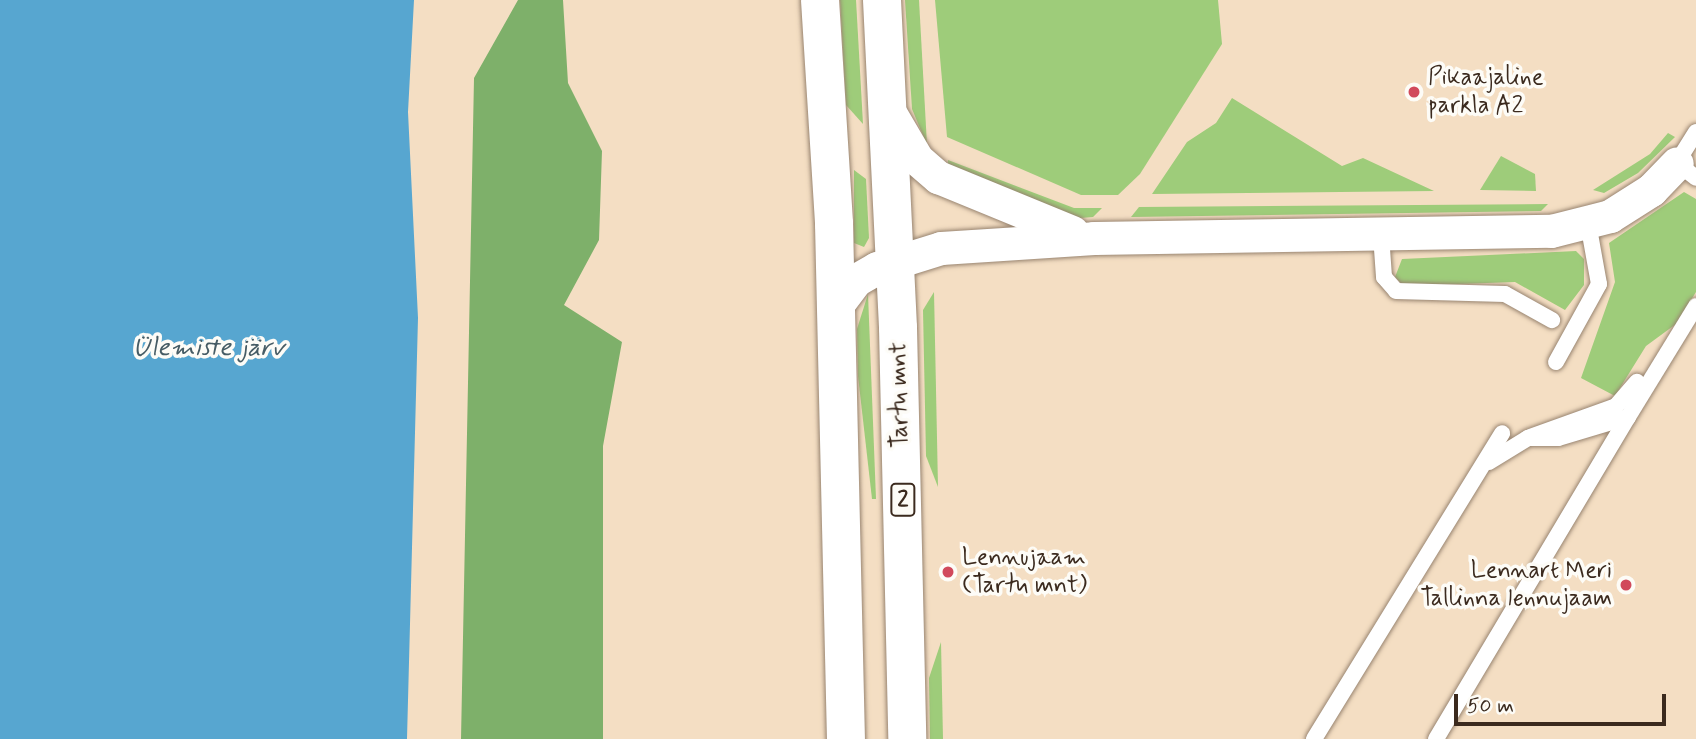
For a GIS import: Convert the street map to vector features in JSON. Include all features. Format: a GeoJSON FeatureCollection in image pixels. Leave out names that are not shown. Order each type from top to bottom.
{"type":"FeatureCollection","features":[{"type":"Feature","properties":{"kind":"highway"},"geometry":{"type":"LineString","coordinates":[[820,0],[837,304],[851,732]]}},
{"type":"Feature","properties":{"kind":"highway","name":"Tartu mnt"},"geometry":{"type":"LineString","coordinates":[[882,0],[896,260],[907,739]]}},
{"type":"Feature","properties":{"kind":"street"},"geometry":{"type":"LineString","coordinates":[[888,111],[917,159],[939,177],[1029,219],[1094,238]]}},
{"type":"Feature","properties":{"kind":"street"},"geometry":{"type":"LineString","coordinates":[[837,304],[856,280],[896,260],[941,248],[1094,238],[1551,231],[1588,223],[1631,205],[1686,170]]}},
{"type":"Feature","properties":{"kind":"lane"},"geometry":{"type":"LineString","coordinates":[[1686,170],[1696,132]]}},
{"type":"Feature","properties":{"kind":"lane"},"geometry":{"type":"LineString","coordinates":[[1556,362],[1600,284],[1588,223]]}},
{"type":"Feature","properties":{"kind":"lane"},"geometry":{"type":"LineString","coordinates":[[1381,234],[1384,277],[1396,291],[1505,295],[1552,320]]}},
{"type":"Feature","properties":{"kind":"lane"},"geometry":{"type":"LineString","coordinates":[[1436,739],[1696,306]]}},
{"type":"Feature","properties":{"kind":"lane"},"geometry":{"type":"LineString","coordinates":[[1479,470],[1528,438],[1616,406],[1655,354],[1677,338]]}},
{"type":"Feature","properties":{"kind":"lane"},"geometry":{"type":"LineString","coordinates":[[1528,438],[1558,438],[1628,417]]}},
{"type":"Feature","properties":{"kind":"lane"},"geometry":{"type":"LineString","coordinates":[[1314,739],[1503,433]]}},
{"type":"Feature","properties":{"kind":"green space"},"geometry":{"type":"Polygon","coordinates":[[[518,0],[563,0],[568,83],[602,151],[599,240],[564,305],[622,342],[603,446],[603,739],[461,739],[474,78],[518,0]]]}},
{"type":"Feature","properties":{"kind":"green space"},"geometry":{"type":"Polygon","coordinates":[[[840,0],[856,0],[863,124],[846,105],[840,0]]]}},
{"type":"Feature","properties":{"kind":"green space"},"geometry":{"type":"Polygon","coordinates":[[[905,0],[919,0],[927,145],[912,109],[905,0]]]}},
{"type":"Feature","properties":{"kind":"green space"},"geometry":{"type":"Polygon","coordinates":[[[935,0],[1218,0],[1222,44],[1140,174],[1118,195],[1081,195],[947,137],[935,0]]]}},
{"type":"Feature","properties":{"kind":"green space"},"geometry":{"type":"Polygon","coordinates":[[[1232,98],[1342,166],[1363,158],[1434,191],[1152,194],[1187,142],[1216,123],[1232,98]]]}},
{"type":"Feature","properties":{"kind":"green space"},"geometry":{"type":"Polygon","coordinates":[[[1668,133],[1675,137],[1638,173],[1604,193],[1593,190],[1650,154],[1668,133]]]}},
{"type":"Feature","properties":{"kind":"green space"},"geometry":{"type":"Polygon","coordinates":[[[1501,156],[1535,174],[1536,191],[1480,190],[1501,156]]]}},
{"type":"Feature","properties":{"kind":"green space"},"geometry":{"type":"Polygon","coordinates":[[[948,160],[1074,208],[1102,208],[1093,217],[1068,219],[948,169],[948,160]]]}},
{"type":"Feature","properties":{"kind":"green space"},"geometry":{"type":"Polygon","coordinates":[[[854,170],[866,179],[869,238],[864,247],[854,243],[854,170]]]}},
{"type":"Feature","properties":{"kind":"green space"},"geometry":{"type":"Polygon","coordinates":[[[1684,192],[1696,199],[1696,292],[1676,324],[1646,346],[1615,396],[1581,378],[1615,282],[1609,243],[1684,192]]]}},
{"type":"Feature","properties":{"kind":"green space"},"geometry":{"type":"Polygon","coordinates":[[[1548,204],[1541,211],[1131,217],[1139,207],[1548,204]]]}},
{"type":"Feature","properties":{"kind":"green space"},"geometry":{"type":"Polygon","coordinates":[[[1576,251],[1584,259],[1584,285],[1565,310],[1515,282],[1404,286],[1395,277],[1402,259],[1576,251]]]}},
{"type":"Feature","properties":{"kind":"green space"},"geometry":{"type":"Polygon","coordinates":[[[934,292],[938,487],[926,456],[923,310],[934,292]]]}},
{"type":"Feature","properties":{"kind":"green space"},"geometry":{"type":"Polygon","coordinates":[[[868,294],[876,499],[872,499],[858,376],[857,329],[868,294]]]}},
{"type":"Feature","properties":{"kind":"green space"},"geometry":{"type":"Polygon","coordinates":[[[941,642],[943,739],[930,739],[929,678],[941,642]]]}},
{"type":"Feature","properties":{"kind":"water","name":"Ülemiste järv"},"geometry":{"type":"Polygon","coordinates":[[[0,0],[414,0],[408,112],[418,318],[407,739],[0,739],[0,0]]]}},
{"type":"Feature","properties":{"kind":"place","name":"Pikaajaline parkla A2"},"geometry":{"type":"Point","coordinates":[1414,92]}},
{"type":"Feature","properties":{"kind":"place","name":"Lennujaam (Tartu mnt)"},"geometry":{"type":"Point","coordinates":[948,572]}},
{"type":"Feature","properties":{"kind":"place","name":"Lennart Meri Tallinna lennujaam"},"geometry":{"type":"Point","coordinates":[1626,585]}}]}
